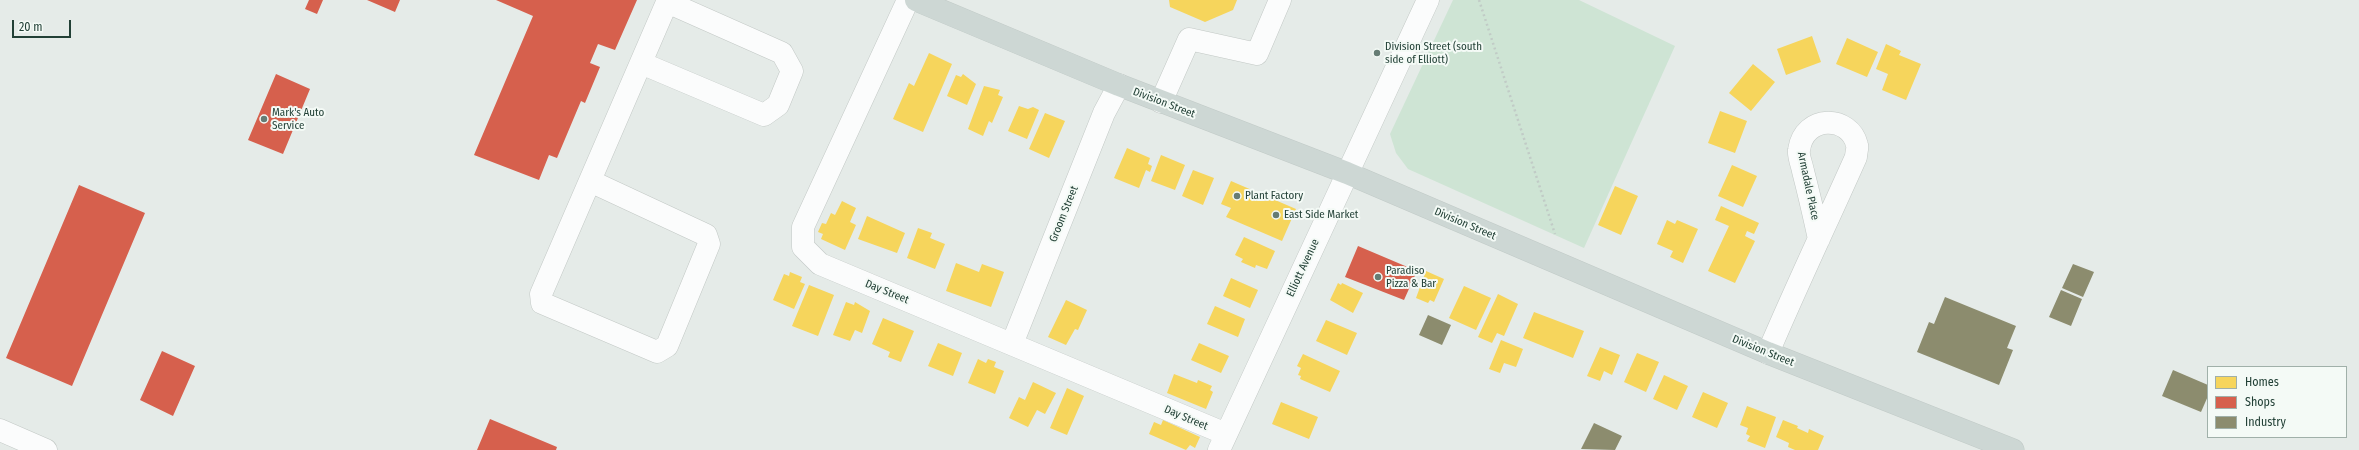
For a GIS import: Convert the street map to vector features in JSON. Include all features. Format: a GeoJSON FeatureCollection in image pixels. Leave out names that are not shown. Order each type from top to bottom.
{"type":"FeatureCollection","features":[{"type":"Feature","properties":{"kind":"main road","name":"Division Street"},"geometry":{"type":"LineString","coordinates":[[916,0],[1118,85],[1347,173],[1768,353],[2013,450]]}},
{"type":"Feature","properties":{"kind":"street","name":"Day Street"},"geometry":{"type":"LineString","coordinates":[[908,0],[803,227],[803,247],[820,264],[1012,344],[1223,442]]}},
{"type":"Feature","properties":{"kind":"street"},"geometry":{"type":"LineString","coordinates":[[1161,102],[1189,39],[1257,54],[1280,0]]}},
{"type":"Feature","properties":{"kind":"street","name":"Elliott Avenue"},"geometry":{"type":"LineString","coordinates":[[1223,442],[1428,0]]}},
{"type":"Feature","properties":{"kind":"street"},"geometry":{"type":"LineString","coordinates":[[590,181],[706,235],[709,244],[667,346],[657,352],[542,302],[541,294],[641,63],[668,1],[782,53],[792,71],[778,105],[764,115],[641,63]]}},
{"type":"Feature","properties":{"kind":"street","name":"Groom Street"},"geometry":{"type":"LineString","coordinates":[[1012,344],[1104,113],[1118,85]]}},
{"type":"Feature","properties":{"kind":"street","name":"Armadale Place"},"geometry":{"type":"LineString","coordinates":[[1768,353],[1820,239],[1856,157],[1857,144],[1849,132],[1837,124],[1826,122],[1813,125],[1804,135],[1798,151],[1820,239]]}},
{"type":"Feature","properties":{"kind":"street"},"geometry":{"type":"LineString","coordinates":[[0,430],[46,450]]}},
{"type":"Feature","properties":{"kind":"path"},"geometry":{"type":"LineString","coordinates":[[1478,0],[1555,234]]}},
{"type":"Feature","properties":{"kind":"green space"},"geometry":{"type":"Polygon","coordinates":[[[1453,0],[1579,0],[1675,46],[1584,248],[1408,169],[1396,153],[1390,134],[1453,0]]]}},
{"type":"Feature","properties":{"kind":"building: Homes"},"geometry":{"type":"Polygon","coordinates":[[[1169,0],[1237,0],[1233,10],[1205,22],[1170,7],[1169,0]]]}},
{"type":"Feature","properties":{"kind":"building: Homes"},"geometry":{"type":"Polygon","coordinates":[[[1812,36],[1821,62],[1786,75],[1777,49],[1812,36]]]}},
{"type":"Feature","properties":{"kind":"building: Homes"},"geometry":{"type":"Polygon","coordinates":[[[1847,38],[1878,52],[1867,77],[1836,64],[1847,38]]]}},
{"type":"Feature","properties":{"kind":"building: Homes"},"geometry":{"type":"Polygon","coordinates":[[[1886,44],[1901,51],[1899,55],[1921,64],[1906,100],[1882,90],[1888,74],[1876,69],[1886,44]]]}},
{"type":"Feature","properties":{"kind":"building: Homes"},"geometry":{"type":"Polygon","coordinates":[[[929,53],[952,64],[923,132],[893,119],[909,83],[914,86],[929,53]]]}},
{"type":"Feature","properties":{"kind":"building: Homes"},"geometry":{"type":"Polygon","coordinates":[[[1753,64],[1775,82],[1751,111],[1729,93],[1753,64]]]}},
{"type":"Feature","properties":{"kind":"building: Homes"},"geometry":{"type":"Polygon","coordinates":[[[963,74],[976,84],[967,105],[947,96],[956,75],[961,77],[963,74]]]}},
{"type":"Feature","properties":{"kind":"building: Homes"},"geometry":{"type":"Polygon","coordinates":[[[984,86],[1000,90],[998,95],[1003,97],[992,123],[989,121],[983,136],[968,129],[984,86]]]}},
{"type":"Feature","properties":{"kind":"building: Homes"},"geometry":{"type":"Polygon","coordinates":[[[1019,106],[1028,109],[1033,107],[1039,110],[1027,139],[1008,131],[1019,106]]]}},
{"type":"Feature","properties":{"kind":"building: Homes"},"geometry":{"type":"Polygon","coordinates":[[[1720,111],[1747,121],[1735,153],[1708,143],[1720,111]]]}},
{"type":"Feature","properties":{"kind":"building: Homes"},"geometry":{"type":"Polygon","coordinates":[[[1045,113],[1065,121],[1049,158],[1029,149],[1045,113]]]}},
{"type":"Feature","properties":{"kind":"building: Homes"},"geometry":{"type":"Polygon","coordinates":[[[1127,148],[1150,158],[1148,164],[1152,166],[1150,172],[1146,170],[1139,188],[1114,178],[1127,148]]]}},
{"type":"Feature","properties":{"kind":"building: Homes"},"geometry":{"type":"Polygon","coordinates":[[[1161,155],[1185,165],[1175,190],[1151,181],[1161,155]]]}},
{"type":"Feature","properties":{"kind":"building: Homes"},"geometry":{"type":"Polygon","coordinates":[[[1732,165],[1757,176],[1743,207],[1718,196],[1732,165]]]}},
{"type":"Feature","properties":{"kind":"building: Homes"},"geometry":{"type":"Polygon","coordinates":[[[1193,170],[1214,178],[1203,205],[1182,196],[1193,170]]]}},
{"type":"Feature","properties":{"kind":"building: Homes"},"geometry":{"type":"Polygon","coordinates":[[[1231,181],[1296,209],[1282,241],[1226,217],[1231,208],[1221,204],[1231,181]]]}},
{"type":"Feature","properties":{"kind":"building: Homes"},"geometry":{"type":"Polygon","coordinates":[[[1615,186],[1638,196],[1621,235],[1598,225],[1615,186]]]}},
{"type":"Feature","properties":{"kind":"building: Homes"},"geometry":{"type":"Polygon","coordinates":[[[842,201],[856,208],[850,222],[856,225],[845,250],[821,239],[823,234],[818,232],[822,223],[826,224],[831,213],[835,215],[842,201]]]}},
{"type":"Feature","properties":{"kind":"building: Homes"},"geometry":{"type":"Polygon","coordinates":[[[1721,206],[1759,223],[1754,234],[1747,231],[1745,236],[1755,241],[1735,283],[1708,271],[1729,226],[1715,220],[1721,206]]]}},
{"type":"Feature","properties":{"kind":"building: Homes"},"geometry":{"type":"Polygon","coordinates":[[[867,216],[905,233],[897,253],[858,239],[867,216]]]}},
{"type":"Feature","properties":{"kind":"building: Homes"},"geometry":{"type":"Polygon","coordinates":[[[1667,220],[1675,224],[1677,220],[1698,229],[1683,263],[1670,257],[1673,251],[1657,244],[1667,220]]]}},
{"type":"Feature","properties":{"kind":"building: Homes"},"geometry":{"type":"Polygon","coordinates":[[[918,228],[932,233],[930,238],[945,244],[935,269],[907,258],[918,228]]]}},
{"type":"Feature","properties":{"kind":"building: Homes"},"geometry":{"type":"Polygon","coordinates":[[[1244,237],[1275,251],[1267,269],[1256,265],[1255,268],[1241,262],[1243,259],[1235,255],[1244,237]]]}},
{"type":"Feature","properties":{"kind":"building: Homes"},"geometry":{"type":"Polygon","coordinates":[[[956,263],[979,272],[982,264],[1004,272],[991,307],[946,291],[956,263]]]}},
{"type":"Feature","properties":{"kind":"building: Homes"},"geometry":{"type":"Polygon","coordinates":[[[1426,271],[1444,279],[1434,302],[1430,300],[1428,303],[1416,298],[1426,271]]]}},
{"type":"Feature","properties":{"kind":"building: Homes"},"geometry":{"type":"Polygon","coordinates":[[[790,272],[802,277],[800,282],[805,284],[794,309],[773,300],[784,274],[789,276],[790,272]]]}},
{"type":"Feature","properties":{"kind":"building: Homes"},"geometry":{"type":"Polygon","coordinates":[[[1231,278],[1258,290],[1250,308],[1223,296],[1231,278]]]}},
{"type":"Feature","properties":{"kind":"building: Homes"},"geometry":{"type":"Polygon","coordinates":[[[1338,283],[1341,285],[1342,283],[1363,293],[1353,313],[1330,300],[1338,283]]]}},
{"type":"Feature","properties":{"kind":"building: Homes"},"geometry":{"type":"Polygon","coordinates":[[[809,285],[834,295],[818,336],[792,326],[809,285]]]}},
{"type":"Feature","properties":{"kind":"building: Homes"},"geometry":{"type":"Polygon","coordinates":[[[1464,286],[1491,298],[1476,330],[1449,318],[1464,286]]]}},
{"type":"Feature","properties":{"kind":"building: Homes"},"geometry":{"type":"Polygon","coordinates":[[[1498,294],[1518,304],[1504,336],[1497,333],[1492,343],[1478,337],[1498,294]]]}},
{"type":"Feature","properties":{"kind":"building: Homes"},"geometry":{"type":"Polygon","coordinates":[[[1066,300],[1087,310],[1078,330],[1075,329],[1066,345],[1048,337],[1066,300]]]}},
{"type":"Feature","properties":{"kind":"building: Homes"},"geometry":{"type":"Polygon","coordinates":[[[846,302],[854,305],[855,302],[870,311],[862,333],[855,330],[850,341],[833,335],[846,302]]]}},
{"type":"Feature","properties":{"kind":"building: Homes"},"geometry":{"type":"Polygon","coordinates":[[[1215,306],[1245,319],[1238,337],[1207,324],[1215,306]]]}},
{"type":"Feature","properties":{"kind":"building: Homes"},"geometry":{"type":"Polygon","coordinates":[[[1534,312],[1584,331],[1573,358],[1523,338],[1534,312]]]}},
{"type":"Feature","properties":{"kind":"building: Homes"},"geometry":{"type":"Polygon","coordinates":[[[883,318],[914,331],[901,362],[888,357],[890,352],[872,344],[883,318]]]}},
{"type":"Feature","properties":{"kind":"building: Homes"},"geometry":{"type":"Polygon","coordinates":[[[1326,320],[1357,333],[1347,355],[1316,341],[1326,320]]]}},
{"type":"Feature","properties":{"kind":"building: Homes"},"geometry":{"type":"Polygon","coordinates":[[[1501,340],[1523,349],[1516,367],[1504,363],[1500,373],[1489,369],[1501,340]]]}},
{"type":"Feature","properties":{"kind":"building: Homes"},"geometry":{"type":"Polygon","coordinates":[[[938,343],[962,353],[953,376],[928,366],[938,343]]]}},
{"type":"Feature","properties":{"kind":"building: Homes"},"geometry":{"type":"Polygon","coordinates":[[[1199,343],[1229,356],[1221,373],[1191,360],[1199,343]]]}},
{"type":"Feature","properties":{"kind":"building: Homes"},"geometry":{"type":"Polygon","coordinates":[[[1600,347],[1620,355],[1612,375],[1604,371],[1600,381],[1587,376],[1600,347]]]}},
{"type":"Feature","properties":{"kind":"building: Homes"},"geometry":{"type":"Polygon","coordinates":[[[1637,353],[1659,362],[1646,392],[1624,382],[1637,353]]]}},
{"type":"Feature","properties":{"kind":"building: Homes"},"geometry":{"type":"Polygon","coordinates":[[[1303,354],[1340,371],[1330,392],[1300,379],[1301,376],[1298,375],[1301,368],[1297,366],[1303,354]]]}},
{"type":"Feature","properties":{"kind":"building: Homes"},"geometry":{"type":"Polygon","coordinates":[[[978,359],[986,363],[988,359],[996,362],[994,367],[1004,371],[995,394],[968,383],[978,359]]]}},
{"type":"Feature","properties":{"kind":"building: Homes"},"geometry":{"type":"Polygon","coordinates":[[[1174,374],[1197,383],[1198,380],[1212,386],[1210,390],[1213,392],[1206,409],[1167,393],[1174,374]]]}},
{"type":"Feature","properties":{"kind":"building: Homes"},"geometry":{"type":"Polygon","coordinates":[[[1664,375],[1688,386],[1677,410],[1653,399],[1664,375]]]}},
{"type":"Feature","properties":{"kind":"building: Homes"},"geometry":{"type":"Polygon","coordinates":[[[1033,382],[1056,393],[1045,414],[1037,410],[1028,427],[1009,418],[1019,397],[1025,400],[1033,382]]]}},
{"type":"Feature","properties":{"kind":"building: Homes"},"geometry":{"type":"Polygon","coordinates":[[[1067,388],[1084,396],[1067,435],[1050,428],[1067,388]]]}},
{"type":"Feature","properties":{"kind":"building: Homes"},"geometry":{"type":"Polygon","coordinates":[[[1703,392],[1728,403],[1717,428],[1692,417],[1703,392]]]}},
{"type":"Feature","properties":{"kind":"building: Homes"},"geometry":{"type":"Polygon","coordinates":[[[1281,402],[1318,417],[1309,439],[1272,424],[1281,402]]]}},
{"type":"Feature","properties":{"kind":"building: Homes"},"geometry":{"type":"Polygon","coordinates":[[[1747,406],[1776,417],[1765,448],[1747,441],[1750,436],[1746,434],[1748,428],[1740,425],[1747,406]]]}},
{"type":"Feature","properties":{"kind":"building: Homes"},"geometry":{"type":"Polygon","coordinates":[[[1163,420],[1200,437],[1195,448],[1190,445],[1186,450],[1149,434],[1154,422],[1161,425],[1163,420]]]}},
{"type":"Feature","properties":{"kind":"building: Homes"},"geometry":{"type":"Polygon","coordinates":[[[1783,420],[1798,426],[1797,428],[1808,433],[1809,429],[1824,436],[1818,450],[1795,450],[1788,447],[1789,443],[1776,437],[1783,420]]]}},
{"type":"Feature","properties":{"kind":"building: Shops"},"geometry":{"type":"Polygon","coordinates":[[[309,0],[323,0],[317,14],[305,9],[309,0]]]}},
{"type":"Feature","properties":{"kind":"building: Shops"},"geometry":{"type":"Polygon","coordinates":[[[367,0],[400,0],[395,12],[367,0]]]}},
{"type":"Feature","properties":{"kind":"building: Shops"},"geometry":{"type":"Polygon","coordinates":[[[496,0],[637,0],[615,50],[598,44],[590,63],[600,67],[585,103],[581,101],[557,158],[549,155],[539,180],[474,155],[533,16],[496,0]]]}},
{"type":"Feature","properties":{"kind":"building: Shops"},"geometry":{"type":"Polygon","coordinates":[[[276,74],[310,89],[283,154],[248,140],[276,74]]]}},
{"type":"Feature","properties":{"kind":"building: Shops"},"geometry":{"type":"Polygon","coordinates":[[[79,185],[145,213],[72,386],[6,358],[79,185]]]}},
{"type":"Feature","properties":{"kind":"building: Shops"},"geometry":{"type":"Polygon","coordinates":[[[1358,246],[1417,271],[1404,300],[1345,277],[1358,246]]]}},
{"type":"Feature","properties":{"kind":"building: Shops"},"geometry":{"type":"Polygon","coordinates":[[[162,351],[195,366],[173,416],[140,400],[162,351]]]}},
{"type":"Feature","properties":{"kind":"building: Shops"},"geometry":{"type":"Polygon","coordinates":[[[490,419],[557,447],[556,450],[477,450],[490,419]]]}},
{"type":"Feature","properties":{"kind":"building: Industry"},"geometry":{"type":"Polygon","coordinates":[[[2073,264],[2094,272],[2083,297],[2062,288],[2073,264]]]}},
{"type":"Feature","properties":{"kind":"building: Industry"},"geometry":{"type":"Polygon","coordinates":[[[2061,290],[2082,299],[2071,326],[2049,317],[2061,290]]]}},
{"type":"Feature","properties":{"kind":"building: Industry"},"geometry":{"type":"Polygon","coordinates":[[[1945,297],[2016,326],[2007,348],[2013,350],[1999,385],[1917,352],[1929,322],[1934,324],[1945,297]]]}},
{"type":"Feature","properties":{"kind":"building: Industry"},"geometry":{"type":"Polygon","coordinates":[[[1428,315],[1451,325],[1442,345],[1419,335],[1428,315]]]}},
{"type":"Feature","properties":{"kind":"building: Industry"},"geometry":{"type":"Polygon","coordinates":[[[2173,370],[2207,385],[2207,398],[2201,412],[2162,396],[2173,370]]]}},
{"type":"Feature","properties":{"kind":"building: Industry"},"geometry":{"type":"Polygon","coordinates":[[[1594,423],[1622,436],[1615,450],[1581,449],[1594,423]]]}},
{"type":"Feature","properties":{"kind":"place","name":"Division Street (south side of Elliott)"},"geometry":{"type":"Point","coordinates":[1377,53]}},
{"type":"Feature","properties":{"kind":"place","name":"Mark's Auto Service"},"geometry":{"type":"Point","coordinates":[264,119]}},
{"type":"Feature","properties":{"kind":"place","name":"Plant Factory"},"geometry":{"type":"Point","coordinates":[1237,196]}},
{"type":"Feature","properties":{"kind":"place","name":"East Side Market"},"geometry":{"type":"Point","coordinates":[1276,215]}},
{"type":"Feature","properties":{"kind":"place","name":"Paradiso Pizza & Bar"},"geometry":{"type":"Point","coordinates":[1378,277]}}]}
